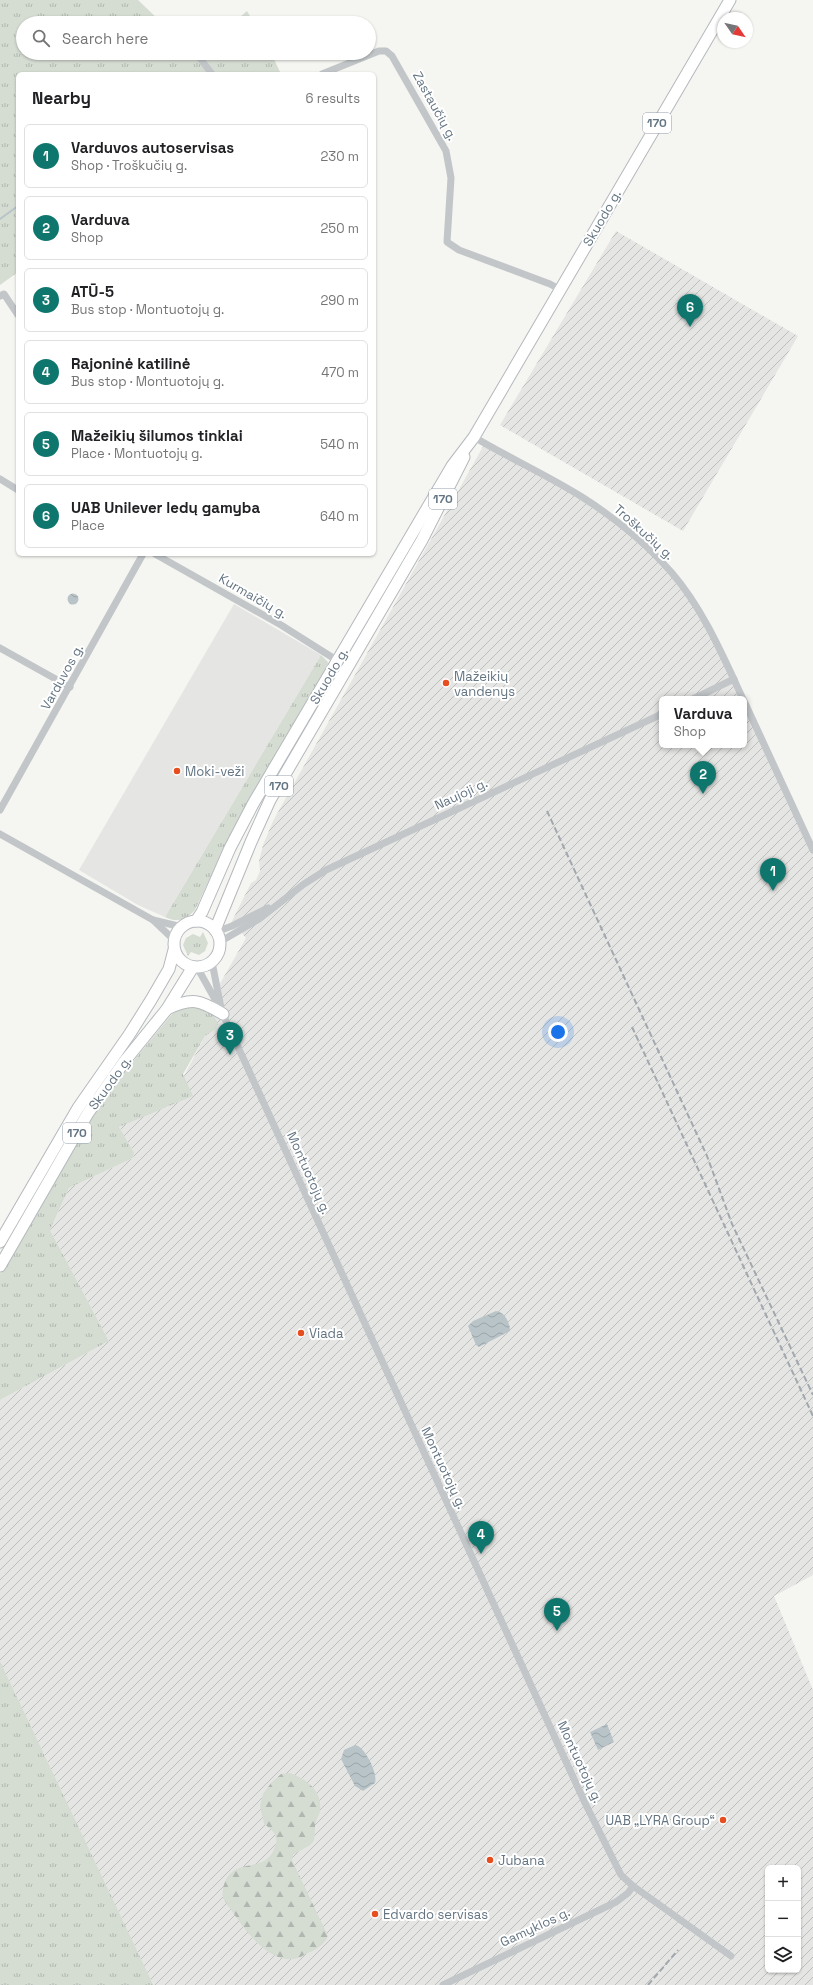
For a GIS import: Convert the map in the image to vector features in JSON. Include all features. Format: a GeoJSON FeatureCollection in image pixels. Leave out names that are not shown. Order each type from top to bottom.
{"type":"FeatureCollection","features":[{"type":"Feature","properties":{"kind":"main road","name":"Skuodo g."},"geometry":{"type":"LineString","coordinates":[[216,931],[261,818],[422,540],[474,437],[730,0]]}},
{"type":"Feature","properties":{"kind":"main road","name":"Skuodo g."},"geometry":{"type":"LineString","coordinates":[[196,921],[202,912],[242,823],[448,472],[474,437]]}},
{"type":"Feature","properties":{"kind":"main road"},"geometry":{"type":"LineString","coordinates":[[196,921],[208,924],[216,931],[220,944],[218,954],[212,962],[195,967],[183,963],[174,945],[182,927],[196,921]]}},
{"type":"Feature","properties":{"kind":"main road","name":"Skuodo g."},"geometry":{"type":"LineString","coordinates":[[0,1242],[78,1108],[129,1035],[170,969],[174,945]]}},
{"type":"Feature","properties":{"kind":"main road","name":"Skuodo g."},"geometry":{"type":"LineString","coordinates":[[0,1266],[88,1113],[124,1062],[167,1009],[195,967]]}},
{"type":"Feature","properties":{"kind":"main road"},"geometry":{"type":"LineString","coordinates":[[167,1009],[193,1000],[207,1004],[222,1012]]}},
{"type":"Feature","properties":{"kind":"street","name":"Zastaučių g."},"geometry":{"type":"LineString","coordinates":[[376,52],[386,51],[392,56],[446,151],[451,178],[447,242],[459,250],[550,284],[561,290]]}},
{"type":"Feature","properties":{"kind":"street"},"geometry":{"type":"LineString","coordinates":[[201,60],[210,72]]}},
{"type":"Feature","properties":{"kind":"street","name":"Zastaučių g."},"geometry":{"type":"LineString","coordinates":[[327,72],[357,60]]}},
{"type":"Feature","properties":{"kind":"street"},"geometry":{"type":"LineString","coordinates":[[2,295],[16,312]]}},
{"type":"Feature","properties":{"kind":"street","name":"Troškučių g."},"geometry":{"type":"LineString","coordinates":[[474,437],[582,496],[610,516],[643,543],[673,574],[688,595],[717,645],[742,696]]}},
{"type":"Feature","properties":{"kind":"street"},"geometry":{"type":"LineString","coordinates":[[0,479],[16,489]]}},
{"type":"Feature","properties":{"kind":"street","name":"Varduvos g."},"geometry":{"type":"LineString","coordinates":[[0,810],[70,687],[139,556]]}},
{"type":"Feature","properties":{"kind":"street","name":"Kurmaičių g."},"geometry":{"type":"LineString","coordinates":[[159,556],[281,625],[338,661]]}},
{"type":"Feature","properties":{"kind":"street"},"geometry":{"type":"LineString","coordinates":[[0,648],[70,687]]}},
{"type":"Feature","properties":{"kind":"street"},"geometry":{"type":"LineString","coordinates":[[699,696],[734,679]]}},
{"type":"Feature","properties":{"kind":"street","name":"Troškučių g."},"geometry":{"type":"LineString","coordinates":[[747,707],[813,850]]}},
{"type":"Feature","properties":{"kind":"street","name":"Naujoji g."},"geometry":{"type":"LineString","coordinates":[[220,944],[259,919],[275,905],[326,870],[659,715]]}},
{"type":"Feature","properties":{"kind":"street"},"geometry":{"type":"LineString","coordinates":[[0,834],[153,920],[182,927]]}},
{"type":"Feature","properties":{"kind":"street","name":"Naujoji g."},"geometry":{"type":"LineString","coordinates":[[216,931],[275,905]]}},
{"type":"Feature","properties":{"kind":"street"},"geometry":{"type":"LineString","coordinates":[[153,920],[174,945]]}},
{"type":"Feature","properties":{"kind":"street","name":"Montuotojų g."},"geometry":{"type":"LineString","coordinates":[[212,962],[222,1012]]}},
{"type":"Feature","properties":{"kind":"street","name":"Montuotojų g."},"geometry":{"type":"LineString","coordinates":[[195,967],[222,1012],[585,1803],[621,1875],[633,1886],[731,1956]]}},
{"type":"Feature","properties":{"kind":"street","name":"Gamyklos g."},"geometry":{"type":"LineString","coordinates":[[443,1985],[616,1902],[628,1893],[633,1886]]}},
{"type":"Feature","properties":{"kind":"shaded area"},"geometry":{"type":"Polygon","coordinates":[[[616,231],[798,336],[683,531],[500,425],[616,231]]]}},
{"type":"Feature","properties":{"kind":"shaded area"},"geometry":{"type":"Polygon","coordinates":[[[485,443],[582,497],[638,539],[688,595],[741,696],[659,696],[659,748],[747,748],[747,707],[813,850],[813,1575],[774,1596],[813,1690],[813,1985],[153,1985],[0,1661],[0,1400],[109,1341],[50,1230],[69,1188],[133,1158],[134,1152],[119,1127],[166,1106],[167,1108],[205,1036],[215,1030],[206,1008],[246,938],[232,921],[251,883],[256,880],[260,871],[259,861],[263,845],[273,821],[485,443]]]}},
{"type":"Feature","properties":{"kind":"shaded area"},"geometry":{"type":"Polygon","coordinates":[[[234,604],[321,655],[165,917],[138,905],[79,870],[234,604]]]}},
{"type":"Feature","properties":{"kind":"green space"},"geometry":{"type":"Polygon","coordinates":[[[0,0],[138,0],[155,16],[16,16],[16,60],[274,60],[280,72],[16,72],[16,273],[0,285],[0,0]]]}},
{"type":"Feature","properties":{"kind":"green space"},"geometry":{"type":"Polygon","coordinates":[[[247,11],[250,16],[241,16],[247,11]]]}},
{"type":"Feature","properties":{"kind":"green space"},"geometry":{"type":"Polygon","coordinates":[[[321,655],[328,662],[327,671],[233,829],[195,910],[181,920],[173,920],[165,917],[321,655]]]}},
{"type":"Feature","properties":{"kind":"green space"},"geometry":{"type":"Polygon","coordinates":[[[203,932],[208,943],[205,951],[199,955],[191,952],[188,956],[183,945],[186,938],[193,934],[200,937],[203,932]]]}},
{"type":"Feature","properties":{"kind":"green space"},"geometry":{"type":"Polygon","coordinates":[[[197,1005],[213,1014],[218,1024],[215,1030],[205,1036],[183,1074],[193,1096],[119,1127],[134,1152],[133,1158],[69,1188],[50,1230],[109,1341],[0,1400],[0,1274],[87,1125],[114,1085],[176,1009],[197,1005]]]}},
{"type":"Feature","properties":{"kind":"green space"},"geometry":{"type":"Polygon","coordinates":[[[0,1661],[151,1980],[153,1985],[0,1985],[0,1661]]]}},
{"type":"Feature","properties":{"kind":"green space"},"geometry":{"type":"Polygon","coordinates":[[[290,1773],[296,1775],[312,1786],[319,1797],[320,1812],[315,1825],[314,1840],[310,1845],[293,1855],[292,1860],[328,1936],[322,1945],[317,1949],[299,1958],[284,1959],[275,1956],[266,1950],[250,1935],[223,1898],[223,1888],[225,1881],[231,1873],[237,1869],[262,1862],[273,1852],[276,1837],[271,1829],[264,1824],[260,1806],[263,1794],[271,1783],[281,1774],[290,1773]]]}},
{"type":"Feature","properties":{"kind":"water"},"geometry":{"type":"Polygon","coordinates":[[[71,594],[75,594],[77,595],[77,603],[71,604],[68,601],[68,597],[71,594]]]}},
{"type":"Feature","properties":{"kind":"water"},"geometry":{"type":"Polygon","coordinates":[[[496,1311],[502,1313],[506,1318],[510,1331],[479,1347],[476,1345],[468,1326],[473,1321],[496,1311]]]}},
{"type":"Feature","properties":{"kind":"water"},"geometry":{"type":"Polygon","coordinates":[[[607,1724],[614,1742],[598,1750],[590,1732],[607,1724]]]}},
{"type":"Feature","properties":{"kind":"water"},"geometry":{"type":"Polygon","coordinates":[[[355,1745],[363,1750],[367,1755],[375,1773],[375,1783],[363,1791],[355,1786],[341,1759],[344,1750],[355,1745]]]}},
{"type":"Feature","properties":{"kind":"waterway"},"geometry":{"type":"LineString","coordinates":[[0,219],[16,207]]}},
{"type":"Feature","properties":{"kind":"railway"},"geometry":{"type":"LineString","coordinates":[[547,811],[707,1156],[732,1224],[813,1395]]}},
{"type":"Feature","properties":{"kind":"railway"},"geometry":{"type":"LineString","coordinates":[[632,1027],[813,1416]]}},
{"type":"Feature","properties":{"kind":"railway"},"geometry":{"type":"LineString","coordinates":[[648,1985],[678,1950]]}},
{"type":"Feature","properties":{"kind":"place","name":"UAB Unilever ledų gamyba"},"geometry":{"type":"Point","coordinates":[690,327]}},
{"type":"Feature","properties":{"kind":"place","name":"Mažeikių vandenys"},"geometry":{"type":"Point","coordinates":[446,683]}},
{"type":"Feature","properties":{"kind":"place","name":"Moki-veži"},"geometry":{"type":"Point","coordinates":[177,771]}},
{"type":"Feature","properties":{"kind":"place","name":"Varduva"},"geometry":{"type":"Point","coordinates":[703,794]}},
{"type":"Feature","properties":{"kind":"place","name":"Varduvos autoservisas"},"geometry":{"type":"Point","coordinates":[773,891]}},
{"type":"Feature","properties":{"kind":"place","name":"ATŪ-5"},"geometry":{"type":"Point","coordinates":[230,1055]}},
{"type":"Feature","properties":{"kind":"place","name":"Viada"},"geometry":{"type":"Point","coordinates":[301,1333]}},
{"type":"Feature","properties":{"kind":"place","name":"Rajoninė katilinė"},"geometry":{"type":"Point","coordinates":[481,1554]}},
{"type":"Feature","properties":{"kind":"place","name":"Mažeikių šilumos tinklai"},"geometry":{"type":"Point","coordinates":[557,1631]}},
{"type":"Feature","properties":{"kind":"place","name":"UAB „LYRA Group“"},"geometry":{"type":"Point","coordinates":[723,1820]}},
{"type":"Feature","properties":{"kind":"place","name":"Jubana"},"geometry":{"type":"Point","coordinates":[490,1860]}},
{"type":"Feature","properties":{"kind":"place","name":"Edvardo servisas"},"geometry":{"type":"Point","coordinates":[375,1914]}}]}
